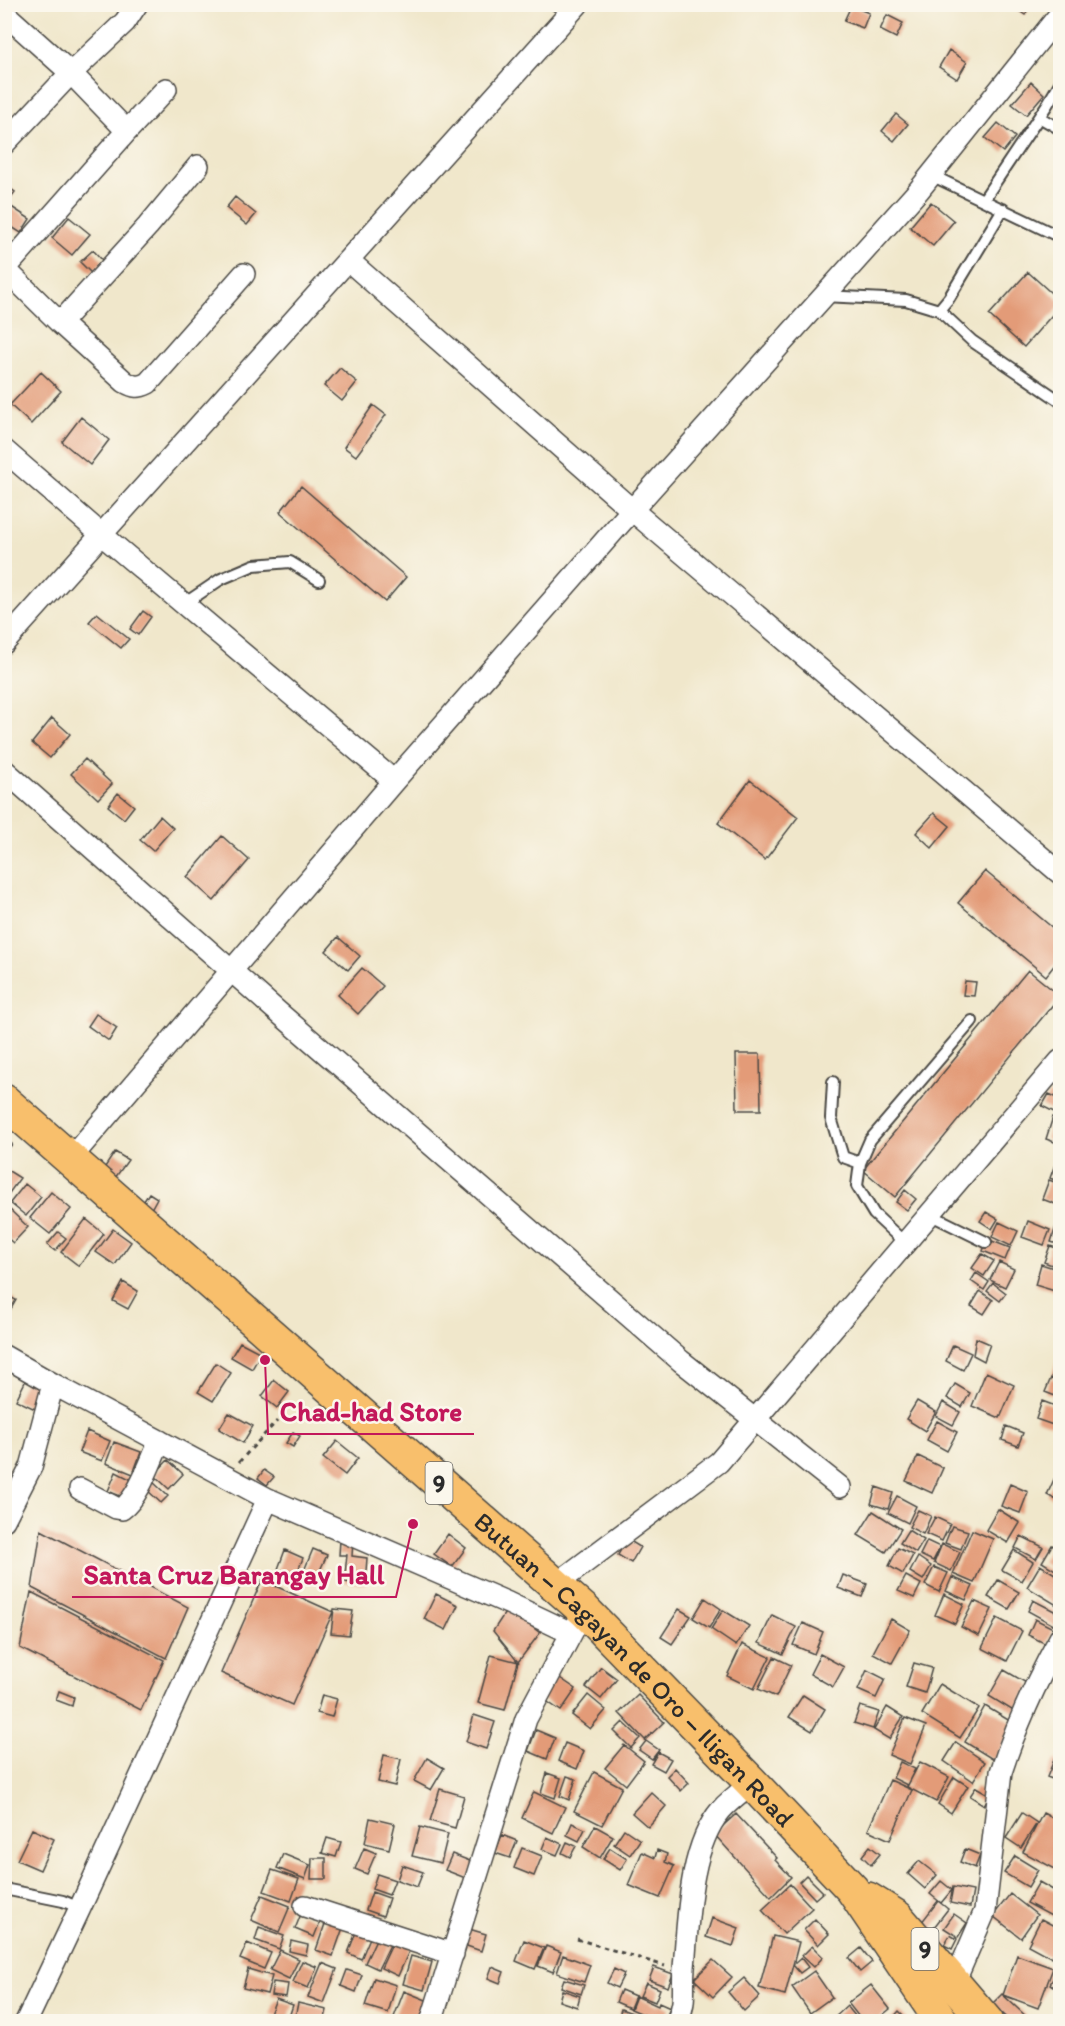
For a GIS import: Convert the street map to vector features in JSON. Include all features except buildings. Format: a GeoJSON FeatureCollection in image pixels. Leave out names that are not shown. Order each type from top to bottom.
{"type":"FeatureCollection","features":[{"type":"Feature","properties":{"kind":"highway","name":"Butuan – Cagayan de Oro – Iligan Road"},"geometry":{"type":"LineString","coordinates":[[4,1101],[555,1585],[578,1622],[752,1783],[852,1889],[942,2022]]}},
{"type":"Feature","properties":{"kind":"highway","name":"Butuan – Cagayan de Oro – Iligan Road"},"geometry":{"type":"LineString","coordinates":[[852,1889],[897,1917],[987,2022]]}},
{"type":"Feature","properties":{"kind":"street"},"geometry":{"type":"LineString","coordinates":[[4,144],[71,73],[125,22],[137,4]]}},
{"type":"Feature","properties":{"kind":"street"},"geometry":{"type":"LineString","coordinates":[[4,643],[348,260],[567,8]]}},
{"type":"Feature","properties":{"kind":"street"},"geometry":{"type":"LineString","coordinates":[[4,13],[71,73],[127,131]]}},
{"type":"Feature","properties":{"kind":"street"},"geometry":{"type":"LineString","coordinates":[[70,1159],[394,781],[931,175],[1060,14]]}},
{"type":"Feature","properties":{"kind":"street"},"geometry":{"type":"LineString","coordinates":[[166,89],[5,268],[60,323],[133,387],[141,387],[148,383],[244,274]]}},
{"type":"Feature","properties":{"kind":"street"},"geometry":{"type":"LineString","coordinates":[[60,323],[198,166]]}},
{"type":"Feature","properties":{"kind":"street"},"geometry":{"type":"LineString","coordinates":[[348,260],[632,510],[1060,873]]}},
{"type":"Feature","properties":{"kind":"street"},"geometry":{"type":"LineString","coordinates":[[4,450],[394,781]]}},
{"type":"Feature","properties":{"kind":"street"},"geometry":{"type":"LineString","coordinates":[[4,770],[681,1361],[840,1487]]}},
{"type":"Feature","properties":{"kind":"street"},"geometry":{"type":"LineString","coordinates":[[555,1585],[719,1462],[1060,1061]]}},
{"type":"Feature","properties":{"kind":"street"},"geometry":{"type":"LineString","coordinates":[[4,1356],[268,1499],[508,1603],[578,1622],[526,1719],[431,2022]]}},
{"type":"Feature","properties":{"kind":"street"},"geometry":{"type":"LineString","coordinates":[[4,1520],[31,1467],[53,1384]]}},
{"type":"Feature","properties":{"kind":"street"},"geometry":{"type":"LineString","coordinates":[[80,1489],[122,1509],[128,1505],[140,1485],[160,1441]]}},
{"type":"Feature","properties":{"kind":"street"},"geometry":{"type":"LineString","coordinates":[[26,2022],[268,1499]]}},
{"type":"Feature","properties":{"kind":"street"},"geometry":{"type":"LineString","coordinates":[[954,1983],[985,1911],[1002,1772],[1006,1757],[1042,1670],[1060,1638]]}},
{"type":"Feature","properties":{"kind":"street"},"geometry":{"type":"LineString","coordinates":[[685,2017],[684,1972],[691,1891],[703,1842],[722,1809],[752,1783]]}},
{"type":"Feature","properties":{"kind":"street"},"geometry":{"type":"LineString","coordinates":[[305,1906],[453,1954]]}},
{"type":"Feature","properties":{"kind":"lane"},"geometry":{"type":"LineString","coordinates":[[984,199],[1040,117],[1060,83]]}},
{"type":"Feature","properties":{"kind":"lane"},"geometry":{"type":"LineString","coordinates":[[1040,117],[1060,129]]}},
{"type":"Feature","properties":{"kind":"lane"},"geometry":{"type":"LineString","coordinates":[[931,175],[1060,237]]}},
{"type":"Feature","properties":{"kind":"lane"},"geometry":{"type":"LineString","coordinates":[[939,310],[949,298],[1003,209]]}},
{"type":"Feature","properties":{"kind":"lane"},"geometry":{"type":"LineString","coordinates":[[823,296],[906,300],[939,310],[972,341],[1060,401]]}},
{"type":"Feature","properties":{"kind":"lane"},"geometry":{"type":"LineString","coordinates":[[184,604],[221,579],[255,565],[290,562],[319,580]]}},
{"type":"Feature","properties":{"kind":"lane"},"geometry":{"type":"LineString","coordinates":[[906,1244],[874,1214],[857,1186],[860,1163],[870,1140],[972,1021]]}},
{"type":"Feature","properties":{"kind":"lane"},"geometry":{"type":"LineString","coordinates":[[833,1082],[831,1118],[839,1146],[843,1157],[860,1163]]}},
{"type":"Feature","properties":{"kind":"lane"},"geometry":{"type":"LineString","coordinates":[[931,1215],[986,1242]]}},
{"type":"Feature","properties":{"kind":"lane"},"geometry":{"type":"LineString","coordinates":[[4,1889],[63,1901],[80,1908]]}},
{"type":"Feature","properties":{"kind":"path"},"geometry":{"type":"LineString","coordinates":[[226,1476],[277,1421]]}},
{"type":"Feature","properties":{"kind":"path"},"geometry":{"type":"LineString","coordinates":[[577,1939],[684,1972]]}},
{"type":"Feature","properties":{"kind":"place","name":"Chad-had Store"},"geometry":{"type":"Point","coordinates":[265,1360]}},
{"type":"Feature","properties":{"kind":"place","name":"Santa Cruz Barangay Hall"},"geometry":{"type":"Point","coordinates":[413,1524]}}]}
